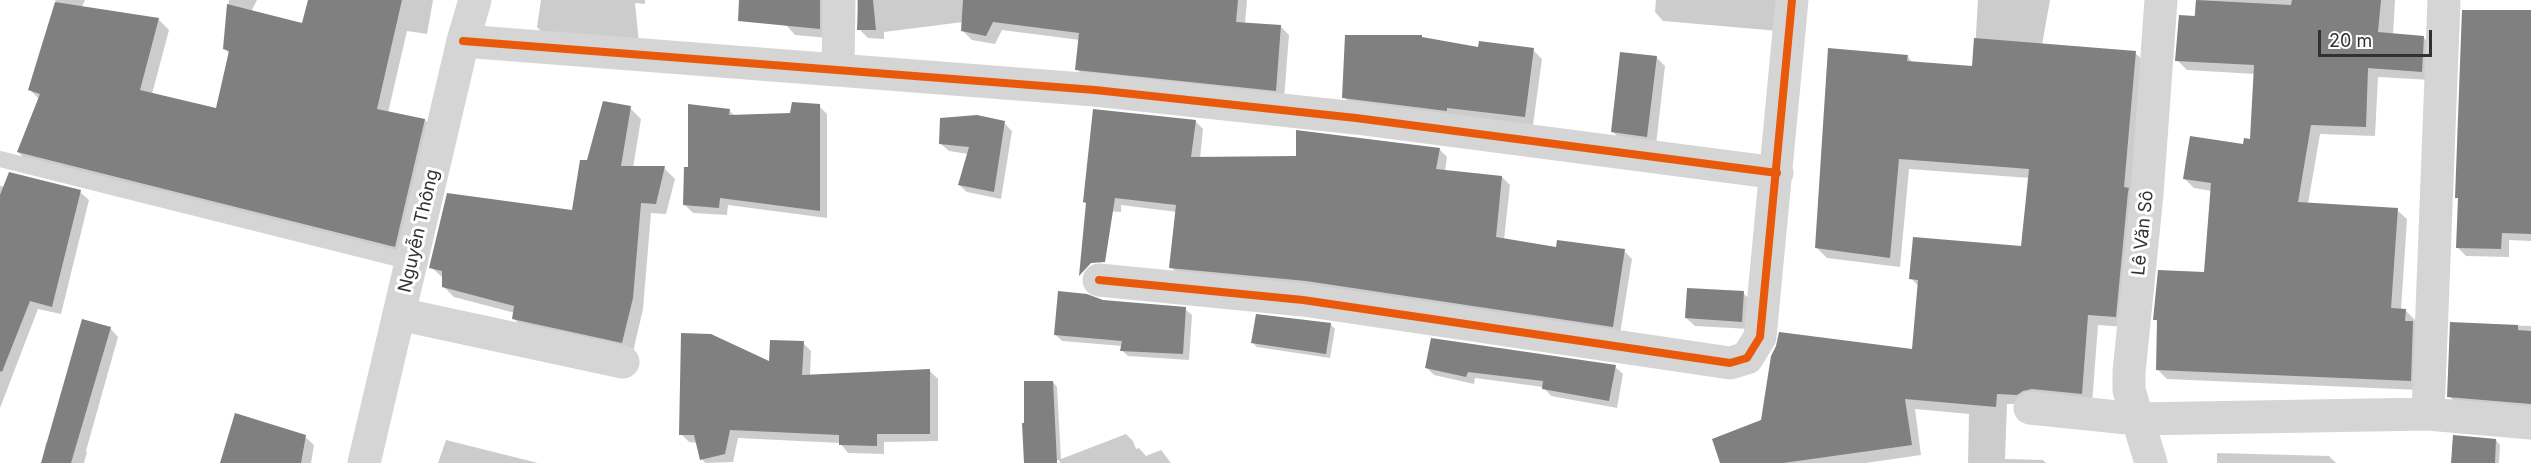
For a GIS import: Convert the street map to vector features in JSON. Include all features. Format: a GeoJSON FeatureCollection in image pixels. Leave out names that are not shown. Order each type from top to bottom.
{"type":"FeatureCollection","features":[{"type":"Feature","properties":{"kind":"street","name":"Nguyễn Thông"},"geometry":{"type":"LineString","coordinates":[[364,463],[463,41],[475,0]]}},
{"type":"Feature","properties":{"kind":"street"},"geometry":{"type":"LineString","coordinates":[[838,70],[839,0]]}},
{"type":"Feature","properties":{"kind":"street"},"geometry":{"type":"LineString","coordinates":[[1099,280],[1303,300],[1730,363],[1747,358],[1760,337],[1792,0]]}},
{"type":"Feature","properties":{"kind":"street","name":"Lê Văn Sô"},"geometry":{"type":"LineString","coordinates":[[2151,463],[2137,419],[2130,390],[2129,372],[2147,194],[2161,0]]}},
{"type":"Feature","properties":{"kind":"street"},"geometry":{"type":"LineString","coordinates":[[2428,414],[2444,0]]}},
{"type":"Feature","properties":{"kind":"street"},"geometry":{"type":"LineString","coordinates":[[463,41],[1095,90],[1356,118],[1777,173]]}},
{"type":"Feature","properties":{"kind":"street"},"geometry":{"type":"LineString","coordinates":[[399,314],[623,362]]}},
{"type":"Feature","properties":{"kind":"street"},"geometry":{"type":"LineString","coordinates":[[2030,408],[2137,419],[2428,414],[2531,423]]}},
{"type":"Feature","properties":{"kind":"lane"},"geometry":{"type":"LineString","coordinates":[[0,159],[411,262]]}},
{"type":"Feature","properties":{"kind":"building"},"geometry":{"type":"Polygon","coordinates":[[[308,0],[402,0],[377,109],[425,119],[395,247],[17,152],[40,94],[28,90],[55,2],[159,18],[140,90],[216,108],[229,51],[223,49],[227,4],[302,23],[308,0]]]}},
{"type":"Feature","properties":{"kind":"building"},"geometry":{"type":"Polygon","coordinates":[[[739,0],[820,0],[820,29],[738,21],[739,0]]]}},
{"type":"Feature","properties":{"kind":"building"},"geometry":{"type":"Polygon","coordinates":[[[858,0],[873,0],[876,30],[857,30],[858,0]]]}},
{"type":"Feature","properties":{"kind":"building"},"geometry":{"type":"Polygon","coordinates":[[[963,0],[1238,0],[1236,22],[1281,25],[1276,91],[1075,70],[1079,33],[993,22],[986,36],[961,31],[963,0]]]}},
{"type":"Feature","properties":{"kind":"building"},"geometry":{"type":"Polygon","coordinates":[[[2196,0],[2291,5],[2292,0],[2381,0],[2378,32],[2424,36],[2422,72],[2368,68],[2366,127],[2311,125],[2298,202],[2398,208],[2391,308],[2406,309],[2405,321],[2413,321],[2411,381],[2156,370],[2157,320],[2153,320],[2158,270],[2204,272],[2211,183],[2183,179],[2190,136],[2243,144],[2244,138],[2250,139],[2254,65],[2175,61],[2179,15],[2195,16],[2196,0]]]}},
{"type":"Feature","properties":{"kind":"building"},"geometry":{"type":"Polygon","coordinates":[[[2462,10],[2531,10],[2531,234],[2502,233],[2501,249],[2456,248],[2458,198],[2455,198],[2462,10]]]}},
{"type":"Feature","properties":{"kind":"building"},"geometry":{"type":"Polygon","coordinates":[[[1345,35],[1422,35],[1422,37],[1478,47],[1479,41],[1534,48],[1525,117],[1447,108],[1447,111],[1342,98],[1345,35]]]}},
{"type":"Feature","properties":{"kind":"building"},"geometry":{"type":"Polygon","coordinates":[[[1974,38],[2136,51],[2124,187],[2129,188],[2116,317],[2088,315],[2082,394],[2032,389],[2017,395],[1997,394],[1996,407],[1905,399],[1912,445],[1783,463],[1720,463],[1712,439],[1761,420],[1771,356],[1779,332],[1912,349],[1918,280],[1909,279],[1913,237],[2021,246],[2029,169],[1899,159],[1890,258],[1815,248],[1828,48],[1908,55],[1907,61],[1972,66],[1974,38]]]}},
{"type":"Feature","properties":{"kind":"building"},"geometry":{"type":"Polygon","coordinates":[[[1620,52],[1657,56],[1647,137],[1611,132],[1620,52]]]}},
{"type":"Feature","properties":{"kind":"building"},"geometry":{"type":"Polygon","coordinates":[[[603,101],[631,106],[621,166],[665,166],[656,204],[641,203],[633,298],[622,343],[512,319],[514,306],[442,287],[442,271],[429,268],[447,193],[572,210],[580,160],[587,160],[603,101]]]}},
{"type":"Feature","properties":{"kind":"building"},"geometry":{"type":"Polygon","coordinates":[[[792,102],[820,104],[820,211],[720,198],[719,208],[683,205],[684,167],[688,167],[688,104],[730,109],[729,115],[790,113],[792,102]]]}},
{"type":"Feature","properties":{"kind":"building"},"geometry":{"type":"Polygon","coordinates":[[[1093,109],[1196,120],[1191,157],[1296,156],[1296,130],[1440,148],[1436,169],[1502,176],[1496,237],[1556,247],[1557,240],[1625,249],[1613,327],[1306,281],[1169,268],[1176,205],[1115,198],[1105,262],[1091,263],[1079,276],[1086,203],[1083,202],[1093,109]]]}},
{"type":"Feature","properties":{"kind":"building"},"geometry":{"type":"Polygon","coordinates":[[[977,115],[1005,121],[994,192],[958,185],[969,147],[939,144],[940,118],[977,115]]]}},
{"type":"Feature","properties":{"kind":"building"},"geometry":{"type":"Polygon","coordinates":[[[9,172],[81,190],[52,307],[30,301],[2,372],[0,371],[0,195],[9,172]]]}},
{"type":"Feature","properties":{"kind":"building"},"geometry":{"type":"Polygon","coordinates":[[[1687,288],[1744,291],[1742,322],[1685,318],[1687,288]]]}},
{"type":"Feature","properties":{"kind":"building"},"geometry":{"type":"Polygon","coordinates":[[[1058,291],[1087,294],[1103,300],[1186,307],[1183,354],[1120,351],[1122,341],[1054,335],[1058,291]]]}},
{"type":"Feature","properties":{"kind":"building"},"geometry":{"type":"Polygon","coordinates":[[[1256,314],[1331,323],[1326,354],[1251,343],[1256,314]]]}},
{"type":"Feature","properties":{"kind":"building"},"geometry":{"type":"Polygon","coordinates":[[[82,319],[111,327],[71,463],[41,463],[82,319]]]}},
{"type":"Feature","properties":{"kind":"building"},"geometry":{"type":"Polygon","coordinates":[[[2450,322],[2518,325],[2518,330],[2531,331],[2531,404],[2447,397],[2450,322]]]}},
{"type":"Feature","properties":{"kind":"building"},"geometry":{"type":"Polygon","coordinates":[[[681,333],[711,334],[769,361],[770,340],[804,341],[802,375],[930,369],[930,434],[877,434],[877,446],[839,445],[839,435],[730,430],[725,454],[700,460],[694,435],[679,435],[681,333]]]}},
{"type":"Feature","properties":{"kind":"building"},"geometry":{"type":"Polygon","coordinates":[[[1431,338],[1616,365],[1609,401],[1542,389],[1543,381],[1468,372],[1466,377],[1425,368],[1431,338]]]}},
{"type":"Feature","properties":{"kind":"building"},"geometry":{"type":"Polygon","coordinates":[[[1024,381],[1053,381],[1057,463],[1024,463],[1022,423],[1024,423],[1024,381]]]}},
{"type":"Feature","properties":{"kind":"building"},"geometry":{"type":"Polygon","coordinates":[[[235,413],[306,435],[301,463],[220,463],[235,413]]]}},
{"type":"Feature","properties":{"kind":"building"},"geometry":{"type":"Polygon","coordinates":[[[2453,435],[2496,439],[2495,463],[2451,463],[2453,435]]]}},
{"type":"Feature","properties":{"kind":"cycle path"},"geometry":{"type":"LineString","coordinates":[[1099,280],[1303,300],[1730,363],[1747,358],[1760,337],[1792,0]]}},
{"type":"Feature","properties":{"kind":"cycle path"},"geometry":{"type":"LineString","coordinates":[[463,41],[1095,90],[1356,118],[1777,173]]}}]}
